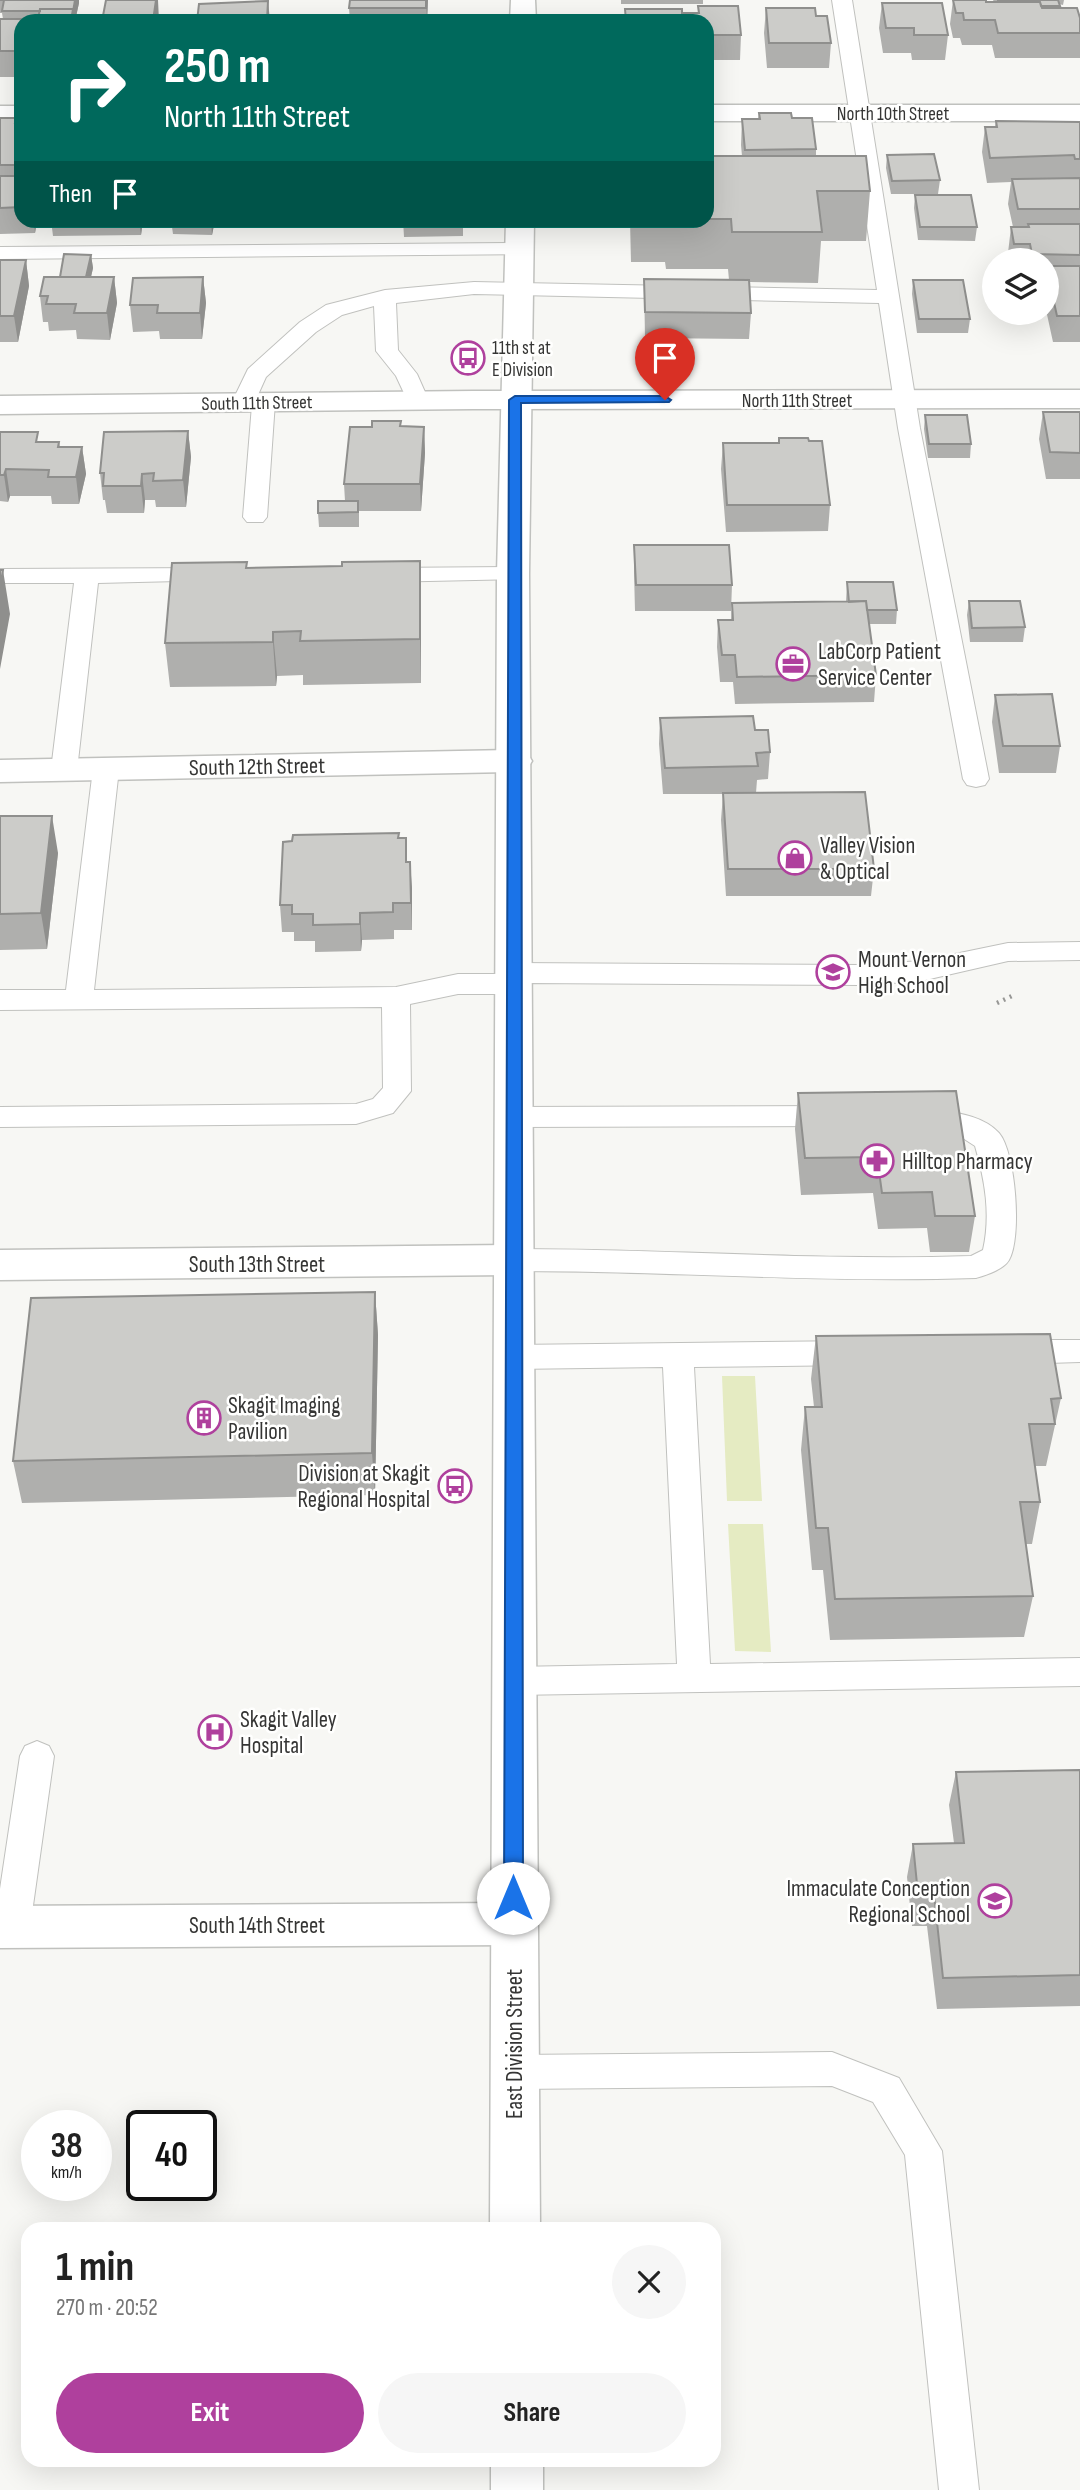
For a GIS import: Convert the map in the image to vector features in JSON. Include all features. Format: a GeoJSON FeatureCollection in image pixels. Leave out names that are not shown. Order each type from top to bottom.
{"type":"FeatureCollection","features":[{"type":"Feature","properties":{"kind":"street","name":"North 10th Street"},"geometry":{"type":"LineString","coordinates":[[714,113],[1080,113]]}},
{"type":"Feature","properties":{"kind":"street","name":"East Division Street"},"geometry":{"type":"LineString","coordinates":[[515,2222],[513,574],[519,235]]}},
{"type":"Feature","properties":{"kind":"street","name":"North 11th Street"},"geometry":{"type":"LineString","coordinates":[[515,400],[1080,399]]}},
{"type":"Feature","properties":{"kind":"street","name":"South 11th Street"},"geometry":{"type":"LineString","coordinates":[[0,405],[515,400]]}},
{"type":"Feature","properties":{"kind":"street","name":"South 12th Street"},"geometry":{"type":"LineString","coordinates":[[0,771],[515,761]]}},
{"type":"Feature","properties":{"kind":"street","name":"South 13th Street"},"geometry":{"type":"LineString","coordinates":[[0,1265],[513,1260]]}},
{"type":"Feature","properties":{"kind":"street","name":"South 14th Street"},"geometry":{"type":"LineString","coordinates":[[6,1927],[513,1924]]}},
{"type":"Feature","properties":{"kind":"street"},"geometry":{"type":"LineString","coordinates":[[517,2467],[517,2490]]}},
{"type":"Feature","properties":{"kind":"lane"},"geometry":{"type":"LineString","coordinates":[[842,0],[905,400],[976,779]]}},
{"type":"Feature","properties":{"kind":"lane"},"geometry":{"type":"LineString","coordinates":[[0,253],[519,235]]}},
{"type":"Feature","properties":{"kind":"lane"},"geometry":{"type":"LineString","coordinates":[[255,517],[253,402],[256,374],[321,317],[361,302],[474,288],[889,297]]}},
{"type":"Feature","properties":{"kind":"lane"},"geometry":{"type":"LineString","coordinates":[[385,297],[387,351],[406,373],[418,401]]}},
{"type":"Feature","properties":{"kind":"lane"},"geometry":{"type":"LineString","coordinates":[[358,575],[513,574]]}},
{"type":"Feature","properties":{"kind":"lane"},"geometry":{"type":"LineString","coordinates":[[0,576],[236,575]]}},
{"type":"Feature","properties":{"kind":"lane"},"geometry":{"type":"LineString","coordinates":[[64,770],[87,576]]}},
{"type":"Feature","properties":{"kind":"lane"},"geometry":{"type":"LineString","coordinates":[[79,999],[106,769]]}},
{"type":"Feature","properties":{"kind":"lane"},"geometry":{"type":"LineString","coordinates":[[0,1000],[396,997],[458,984],[513,978],[862,975],[921,971],[1008,951],[1080,951]]}},
{"type":"Feature","properties":{"kind":"lane"},"geometry":{"type":"LineString","coordinates":[[0,1117],[356,1114],[383,1106],[397,1091],[396,997]]}},
{"type":"Feature","properties":{"kind":"lane"},"geometry":{"type":"LineString","coordinates":[[513,1117],[932,1117],[966,1126],[988,1140],[1000,1182],[1004,1226],[996,1256],[976,1267],[880,1270],[594,1260],[513,1260]]}},
{"type":"Feature","properties":{"kind":"lane"},"geometry":{"type":"LineString","coordinates":[[981,1352],[1077,1351]]}},
{"type":"Feature","properties":{"kind":"lane"},"geometry":{"type":"LineString","coordinates":[[513,1357],[884,1353]]}},
{"type":"Feature","properties":{"kind":"lane"},"geometry":{"type":"LineString","coordinates":[[678,1355],[694,1677]]}},
{"type":"Feature","properties":{"kind":"lane"},"geometry":{"type":"LineString","coordinates":[[513,1681],[1080,1672]]}},
{"type":"Feature","properties":{"kind":"lane"},"geometry":{"type":"LineString","coordinates":[[6,1927],[37,1755]]}},
{"type":"Feature","properties":{"kind":"lane"},"geometry":{"type":"LineString","coordinates":[[514,2072],[832,2069],[886,2090],[923,2151],[959,2490]]}},
{"type":"Feature","properties":{"kind":"green space"},"geometry":{"type":"Polygon","coordinates":[[[722,1376],[755,1376],[762,1501],[727,1501],[722,1376]]]}},
{"type":"Feature","properties":{"kind":"green space"},"geometry":{"type":"Polygon","coordinates":[[[728,1524],[763,1524],[771,1652],[735,1651],[728,1524]]]}},
{"type":"Feature","properties":{"kind":"building"},"geometry":{"type":"Polygon","coordinates":[[[4,0],[75,0],[73,12],[73,9],[2,11],[4,0]]]}},
{"type":"Feature","properties":{"kind":"building"},"geometry":{"type":"Polygon","coordinates":[[[106,0],[156,0],[154,14],[103,14],[106,0]]]}},
{"type":"Feature","properties":{"kind":"building"},"geometry":{"type":"Polygon","coordinates":[[[350,0],[426,0],[426,8],[349,8],[350,0]]]}},
{"type":"Feature","properties":{"kind":"building"},"geometry":{"type":"Polygon","coordinates":[[[953,0],[1040,2],[1042,8],[1077,8],[1080,33],[998,33],[995,20],[964,20],[963,13],[956,13],[953,0]]]}},
{"type":"Feature","properties":{"kind":"building"},"geometry":{"type":"Polygon","coordinates":[[[998,0],[1058,0],[1060,6],[1041,6],[1040,2],[998,0]]]}},
{"type":"Feature","properties":{"kind":"building"},"geometry":{"type":"Polygon","coordinates":[[[268,1],[267,14],[198,14],[199,4],[268,1]]]}},
{"type":"Feature","properties":{"kind":"building"},"geometry":{"type":"Polygon","coordinates":[[[882,3],[942,3],[948,35],[914,35],[914,28],[886,28],[882,3]]]}},
{"type":"Feature","properties":{"kind":"building"},"geometry":{"type":"Polygon","coordinates":[[[698,6],[738,6],[741,35],[714,35],[714,14],[625,14],[625,9],[682,9],[682,13],[699,13],[698,6]]]}},
{"type":"Feature","properties":{"kind":"building"},"geometry":{"type":"Polygon","coordinates":[[[766,8],[815,8],[816,16],[827,16],[831,43],[769,43],[766,8]]]}},
{"type":"Feature","properties":{"kind":"building"},"geometry":{"type":"Polygon","coordinates":[[[40,9],[73,9],[72,14],[39,14],[40,9]]]}},
{"type":"Feature","properties":{"kind":"building"},"geometry":{"type":"Polygon","coordinates":[[[0,19],[14,19],[14,51],[0,51],[0,19]]]}},
{"type":"Feature","properties":{"kind":"building"},"geometry":{"type":"Polygon","coordinates":[[[759,113],[791,113],[792,118],[812,118],[816,149],[745,150],[742,119],[760,119],[759,113]]]}},
{"type":"Feature","properties":{"kind":"building"},"geometry":{"type":"Polygon","coordinates":[[[0,118],[14,118],[14,165],[0,165],[0,118]]]}},
{"type":"Feature","properties":{"kind":"building"},"geometry":{"type":"Polygon","coordinates":[[[996,121],[1080,122],[1080,159],[1075,159],[1074,155],[990,158],[985,127],[997,127],[996,121]]]}},
{"type":"Feature","properties":{"kind":"building"},"geometry":{"type":"Polygon","coordinates":[[[934,154],[940,180],[892,181],[887,155],[934,154]]]}},
{"type":"Feature","properties":{"kind":"building"},"geometry":{"type":"Polygon","coordinates":[[[714,156],[866,156],[870,191],[817,191],[822,232],[732,232],[731,219],[714,219],[714,156]]]}},
{"type":"Feature","properties":{"kind":"building"},"geometry":{"type":"Polygon","coordinates":[[[0,176],[14,176],[14,207],[0,208],[0,176]]]}},
{"type":"Feature","properties":{"kind":"building"},"geometry":{"type":"Polygon","coordinates":[[[1080,178],[1080,209],[1018,209],[1012,179],[1080,178]]]}},
{"type":"Feature","properties":{"kind":"building"},"geometry":{"type":"Polygon","coordinates":[[[915,195],[971,195],[977,227],[920,227],[915,195]]]}},
{"type":"Feature","properties":{"kind":"building"},"geometry":{"type":"Polygon","coordinates":[[[1028,224],[1080,224],[1080,255],[1059,255],[1059,248],[1031,248],[1030,244],[1014,244],[1011,227],[1029,227],[1028,224]]]}},
{"type":"Feature","properties":{"kind":"building"},"geometry":{"type":"Polygon","coordinates":[[[64,254],[91,255],[86,277],[60,277],[64,254]]]}},
{"type":"Feature","properties":{"kind":"building"},"geometry":{"type":"Polygon","coordinates":[[[0,260],[26,260],[14,316],[0,316],[0,260]]]}},
{"type":"Feature","properties":{"kind":"building"},"geometry":{"type":"Polygon","coordinates":[[[1059,266],[1080,266],[1080,316],[1059,316],[1059,266]]]}},
{"type":"Feature","properties":{"kind":"building"},"geometry":{"type":"Polygon","coordinates":[[[44,277],[114,277],[107,313],[74,313],[76,304],[46,304],[48,296],[40,296],[44,277]]]}},
{"type":"Feature","properties":{"kind":"building"},"geometry":{"type":"Polygon","coordinates":[[[203,277],[200,313],[157,313],[158,305],[130,305],[133,278],[203,277]]]}},
{"type":"Feature","properties":{"kind":"building"},"geometry":{"type":"Polygon","coordinates":[[[644,279],[749,280],[751,313],[645,312],[644,279]]]}},
{"type":"Feature","properties":{"kind":"building"},"geometry":{"type":"Polygon","coordinates":[[[913,280],[963,280],[970,319],[919,319],[913,280]]]}},
{"type":"Feature","properties":{"kind":"building"},"geometry":{"type":"Polygon","coordinates":[[[1043,412],[1080,412],[1080,453],[1050,452],[1043,412]]]}},
{"type":"Feature","properties":{"kind":"building"},"geometry":{"type":"Polygon","coordinates":[[[925,415],[967,415],[971,444],[929,444],[925,415]]]}},
{"type":"Feature","properties":{"kind":"building"},"geometry":{"type":"Polygon","coordinates":[[[372,421],[401,421],[400,426],[424,427],[420,484],[344,484],[350,427],[372,427],[372,421]]]}},
{"type":"Feature","properties":{"kind":"building"},"geometry":{"type":"Polygon","coordinates":[[[188,431],[183,480],[153,481],[154,473],[142,474],[141,486],[103,486],[104,473],[100,473],[104,432],[188,431]]]}},
{"type":"Feature","properties":{"kind":"building"},"geometry":{"type":"Polygon","coordinates":[[[0,432],[38,432],[36,442],[59,442],[58,447],[82,447],[76,477],[48,477],[49,470],[6,469],[4,475],[0,475],[0,432]]]}},
{"type":"Feature","properties":{"kind":"building"},"geometry":{"type":"Polygon","coordinates":[[[779,438],[822,441],[830,505],[727,505],[723,443],[779,443],[779,438]]]}},
{"type":"Feature","properties":{"kind":"building"},"geometry":{"type":"Polygon","coordinates":[[[318,501],[358,501],[358,512],[318,513],[318,501]]]}},
{"type":"Feature","properties":{"kind":"building"},"geometry":{"type":"Polygon","coordinates":[[[634,545],[729,545],[732,585],[636,585],[634,545]]]}},
{"type":"Feature","properties":{"kind":"building"},"geometry":{"type":"Polygon","coordinates":[[[420,561],[420,639],[300,641],[301,631],[273,632],[273,642],[165,643],[172,563],[247,562],[246,568],[342,566],[342,562],[420,561]]]}},
{"type":"Feature","properties":{"kind":"building"},"geometry":{"type":"Polygon","coordinates":[[[847,582],[893,582],[897,610],[867,610],[866,601],[849,602],[847,582]]]}},
{"type":"Feature","properties":{"kind":"building"},"geometry":{"type":"Polygon","coordinates":[[[866,601],[876,675],[737,677],[735,655],[722,655],[718,620],[733,620],[732,603],[866,601]]]}},
{"type":"Feature","properties":{"kind":"building"},"geometry":{"type":"Polygon","coordinates":[[[969,601],[1020,601],[1025,627],[972,628],[969,601]]]}},
{"type":"Feature","properties":{"kind":"building"},"geometry":{"type":"Polygon","coordinates":[[[1052,694],[1060,746],[1003,746],[995,695],[1052,694]]]}},
{"type":"Feature","properties":{"kind":"building"},"geometry":{"type":"Polygon","coordinates":[[[753,716],[755,730],[768,730],[770,752],[756,753],[758,766],[665,768],[660,718],[753,716]]]}},
{"type":"Feature","properties":{"kind":"building","name":"Valley Vision & Optical"},"geometry":{"type":"Polygon","coordinates":[[[865,792],[874,869],[728,869],[723,793],[865,792]]]}},
{"type":"Feature","properties":{"kind":"building"},"geometry":{"type":"Polygon","coordinates":[[[0,816],[52,816],[41,913],[0,914],[0,816]]]}},
{"type":"Feature","properties":{"kind":"building"},"geometry":{"type":"Polygon","coordinates":[[[399,833],[398,838],[406,838],[406,862],[410,862],[411,903],[393,903],[393,912],[360,913],[360,924],[313,925],[313,914],[292,914],[292,905],[280,905],[283,842],[292,841],[293,835],[399,833]]]}},
{"type":"Feature","properties":{"kind":"building"},"geometry":{"type":"Polygon","coordinates":[[[956,1091],[975,1216],[935,1216],[932,1192],[882,1193],[877,1157],[805,1158],[798,1093],[956,1091]]]}},
{"type":"Feature","properties":{"kind":"building","name":"Skagit Imaging Pavilion"},"geometry":{"type":"Polygon","coordinates":[[[375,1292],[372,1453],[13,1461],[31,1298],[375,1292]]]}},
{"type":"Feature","properties":{"kind":"building"},"geometry":{"type":"Polygon","coordinates":[[[1050,1334],[1061,1398],[1051,1399],[1055,1424],[1029,1424],[1040,1502],[1020,1502],[1033,1596],[835,1599],[828,1528],[816,1528],[805,1407],[822,1407],[816,1336],[1050,1334]]]}},
{"type":"Feature","properties":{"kind":"building","name":"Immaculate Conception Regional School"},"geometry":{"type":"Polygon","coordinates":[[[1080,1770],[1080,1975],[943,1978],[934,1894],[918,1894],[913,1844],[964,1843],[956,1772],[1080,1770]]]}},
{"type":"Feature","properties":{"kind":"place","name":"11th st at E Division"},"geometry":{"type":"Point","coordinates":[468,358]}},
{"type":"Feature","properties":{"kind":"place","name":"LabCorp Patient Service Center"},"geometry":{"type":"Point","coordinates":[793,664]}},
{"type":"Feature","properties":{"kind":"place","name":"Valley Vision & Optical"},"geometry":{"type":"Point","coordinates":[795,858]}},
{"type":"Feature","properties":{"kind":"place","name":"Mount Vernon High School"},"geometry":{"type":"Point","coordinates":[833,972]}},
{"type":"Feature","properties":{"kind":"place","name":"Hilltop Pharmacy"},"geometry":{"type":"Point","coordinates":[877,1161]}},
{"type":"Feature","properties":{"kind":"place","name":"Skagit Imaging Pavilion"},"geometry":{"type":"Point","coordinates":[204,1418]}},
{"type":"Feature","properties":{"kind":"place","name":"Division at Skagit Regional Hospital"},"geometry":{"type":"Point","coordinates":[455,1486]}},
{"type":"Feature","properties":{"kind":"place","name":"Skagit Valley Hospital"},"geometry":{"type":"Point","coordinates":[215,1732]}},
{"type":"Feature","properties":{"kind":"place","name":"Immaculate Conception Regional School"},"geometry":{"type":"Point","coordinates":[995,1901]}},
{"type":"Feature","properties":{"kind":"route"},"geometry":{"type":"LineString","coordinates":[[513,1898],[515,400],[665,400]]}}]}
